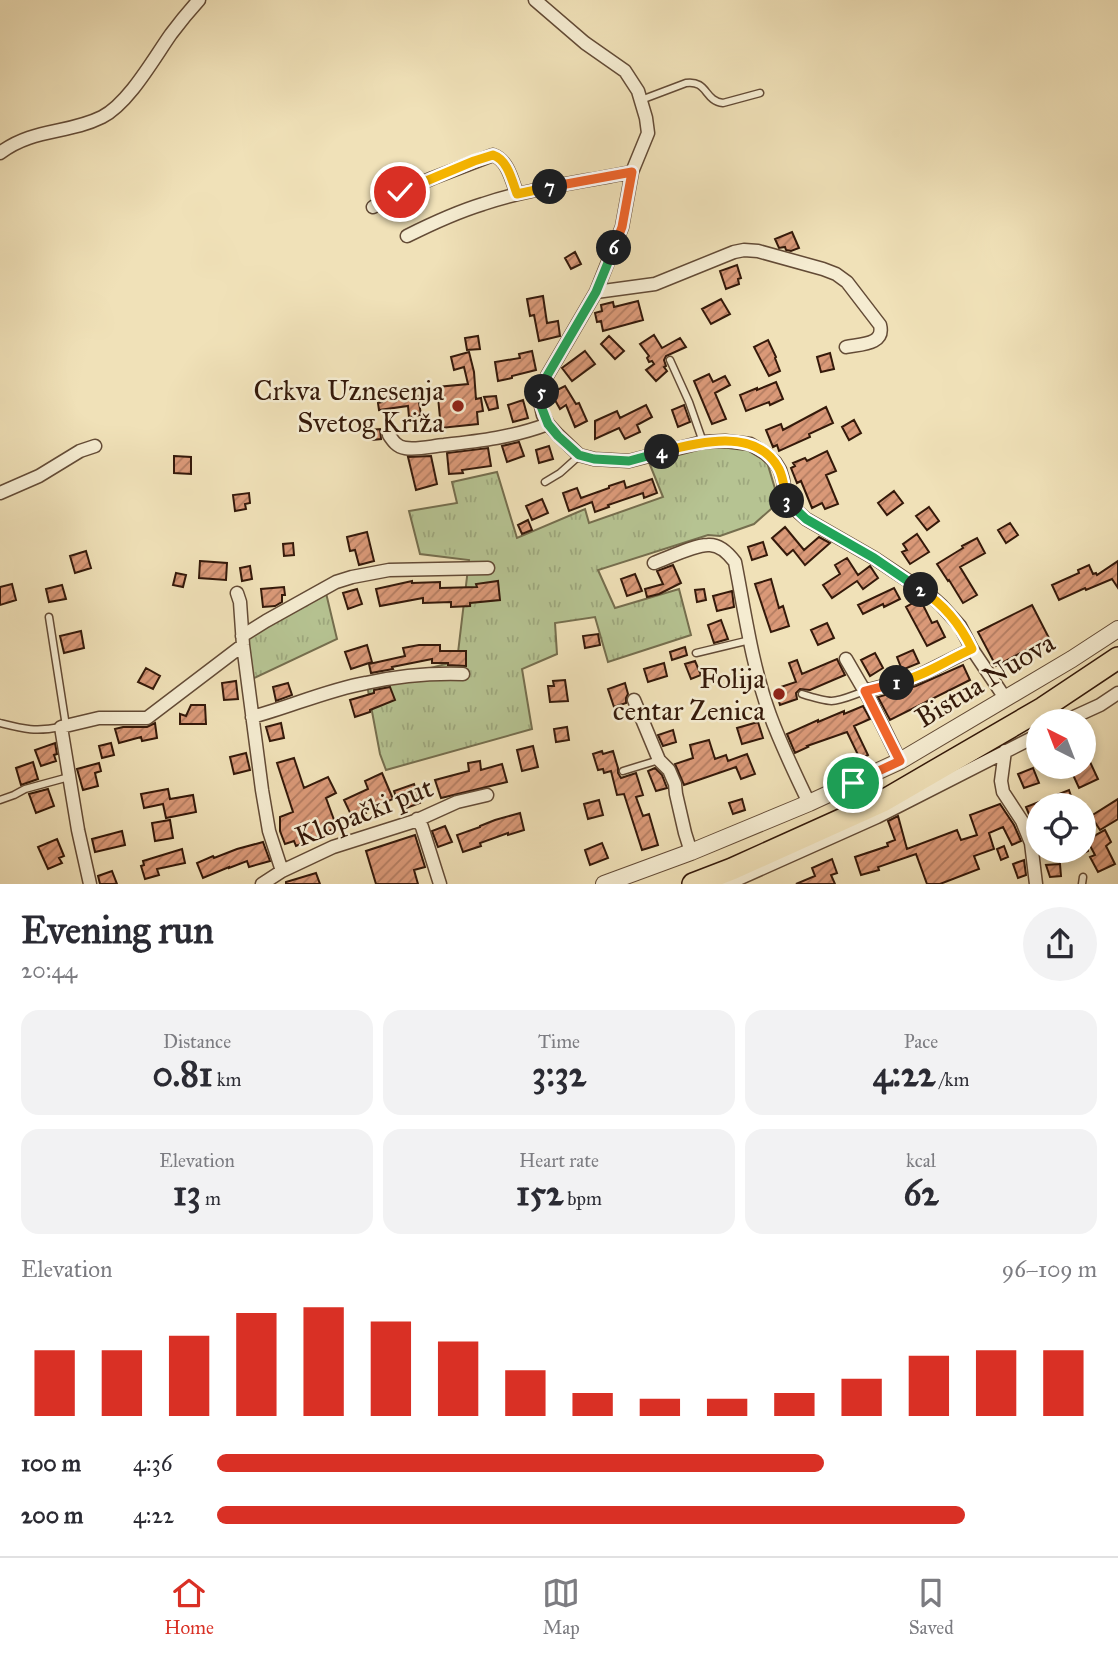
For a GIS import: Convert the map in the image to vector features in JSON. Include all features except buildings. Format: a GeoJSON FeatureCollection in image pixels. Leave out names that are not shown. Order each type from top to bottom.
{"type":"FeatureCollection","features":[{"type":"Feature","properties":{"kind":"highway"},"geometry":{"type":"LineString","coordinates":[[693,884],[883,801],[1043,708],[1118,659]]}},
{"type":"Feature","properties":{"kind":"street"},"geometry":{"type":"LineString","coordinates":[[0,153],[33,135],[90,122],[106,115],[131,91],[199,0]]}},
{"type":"Feature","properties":{"kind":"street"},"geometry":{"type":"LineString","coordinates":[[535,0],[585,43],[625,71],[640,100],[648,133],[632,172],[622,227],[596,292],[547,376],[541,406],[548,424],[579,455],[594,459],[629,461],[703,442],[750,444],[775,462],[780,470],[786,499],[798,513],[931,596],[956,621],[1005,698]]}},
{"type":"Feature","properties":{"kind":"street"},"geometry":{"type":"LineString","coordinates":[[373,207],[400,192],[493,155],[505,164],[517,194]]}},
{"type":"Feature","properties":{"kind":"street"},"geometry":{"type":"LineString","coordinates":[[407,236],[453,215],[517,194],[632,172]]}},
{"type":"Feature","properties":{"kind":"street"},"geometry":{"type":"LineString","coordinates":[[596,292],[655,284],[734,252],[758,251],[823,269],[847,282],[880,325],[882,332],[879,339],[872,342],[846,347]]}},
{"type":"Feature","properties":{"kind":"street"},"geometry":{"type":"LineString","coordinates":[[389,435],[394,443],[404,448],[425,447],[518,435],[548,424]]}},
{"type":"Feature","properties":{"kind":"street"},"geometry":{"type":"LineString","coordinates":[[0,494],[39,476],[80,451],[95,446]]}},
{"type":"Feature","properties":{"kind":"street"},"geometry":{"type":"LineString","coordinates":[[654,563],[711,544],[729,554],[735,562],[750,640],[769,713],[809,803]]}},
{"type":"Feature","properties":{"kind":"street"},"geometry":{"type":"LineString","coordinates":[[90,884],[78,830],[63,726],[99,718],[147,719],[266,621],[336,582],[389,570],[488,568]]}},
{"type":"Feature","properties":{"kind":"street"},"geometry":{"type":"LineString","coordinates":[[237,593],[269,831],[282,871]]}},
{"type":"Feature","properties":{"kind":"street","name":"Bistua Nuova"},"geometry":{"type":"LineString","coordinates":[[604,884],[691,852],[809,803],[900,761],[1118,629]]}},
{"type":"Feature","properties":{"kind":"street"},"geometry":{"type":"LineString","coordinates":[[865,691],[914,678],[972,649]]}},
{"type":"Feature","properties":{"kind":"street"},"geometry":{"type":"LineString","coordinates":[[846,659],[900,761]]}},
{"type":"Feature","properties":{"kind":"street"},"geometry":{"type":"LineString","coordinates":[[252,717],[366,683],[410,676],[463,674]]}},
{"type":"Feature","properties":{"kind":"street"},"geometry":{"type":"LineString","coordinates":[[1091,709],[1118,693]]}},
{"type":"Feature","properties":{"kind":"street"},"geometry":{"type":"LineString","coordinates":[[634,700],[659,760],[669,770],[675,783],[691,852]]}},
{"type":"Feature","properties":{"kind":"street"},"geometry":{"type":"LineString","coordinates":[[727,884],[877,817],[1026,740]]}},
{"type":"Feature","properties":{"kind":"street"},"geometry":{"type":"LineString","coordinates":[[1004,751],[1001,781],[1003,792],[1022,821],[1031,844],[1036,884]]}},
{"type":"Feature","properties":{"kind":"street","name":"Klopački put"},"geometry":{"type":"LineString","coordinates":[[262,884],[282,871],[333,847],[417,820],[457,802],[487,796]]}},
{"type":"Feature","properties":{"kind":"street"},"geometry":{"type":"LineString","coordinates":[[417,820],[422,827],[440,884]]}},
{"type":"Feature","properties":{"kind":"lane"},"geometry":{"type":"LineString","coordinates":[[640,100],[693,82],[702,86],[717,103],[760,93]]}},
{"type":"Feature","properties":{"kind":"lane"},"geometry":{"type":"LineString","coordinates":[[670,360],[703,442]]}},
{"type":"Feature","properties":{"kind":"lane"},"geometry":{"type":"LineString","coordinates":[[545,482],[561,473],[579,455]]}},
{"type":"Feature","properties":{"kind":"lane"},"geometry":{"type":"LineString","coordinates":[[0,723],[43,730],[63,726],[49,617]]}},
{"type":"Feature","properties":{"kind":"lane"},"geometry":{"type":"LineString","coordinates":[[696,653],[750,640]]}},
{"type":"Feature","properties":{"kind":"lane"},"geometry":{"type":"LineString","coordinates":[[803,694],[834,702],[865,691]]}},
{"type":"Feature","properties":{"kind":"lane"},"geometry":{"type":"LineString","coordinates":[[623,771],[659,760]]}},
{"type":"Feature","properties":{"kind":"lane"},"geometry":{"type":"LineString","coordinates":[[0,800],[24,789],[69,777]]}},
{"type":"Feature","properties":{"kind":"green space"},"geometry":{"type":"Polygon","coordinates":[[[710,442],[741,445],[767,462],[779,502],[754,524],[720,536],[708,535],[598,570],[615,608],[679,589],[691,635],[608,662],[595,617],[555,623],[557,654],[522,669],[532,729],[386,770],[380,754],[367,685],[457,661],[469,560],[420,554],[409,511],[457,503],[452,482],[497,472],[517,538],[585,509],[589,523],[663,497],[646,455],[710,442]]]}},
{"type":"Feature","properties":{"kind":"green space"},"geometry":{"type":"Polygon","coordinates":[[[326,593],[337,639],[250,680],[244,649],[249,636],[326,593]]]}},
{"type":"Feature","properties":{"kind":"place","name":"Crkva Uznesenja Svetog Križa"},"geometry":{"type":"Point","coordinates":[458,406]}},
{"type":"Feature","properties":{"kind":"place","name":"Folija centar Zenica"},"geometry":{"type":"Point","coordinates":[779,694]}},
{"type":"Feature","properties":{"kind":"route"},"geometry":{"type":"LineString","coordinates":[[400,192],[493,155],[505,164],[517,194],[632,172],[622,227],[596,292],[547,376],[542,391],[543,415],[558,436],[573,450],[579,455],[594,459],[629,461],[712,441],[750,444],[775,462],[783,480],[786,499],[798,513],[931,596],[951,615],[972,649],[914,678],[865,691],[900,761],[853,783]]}}]}
